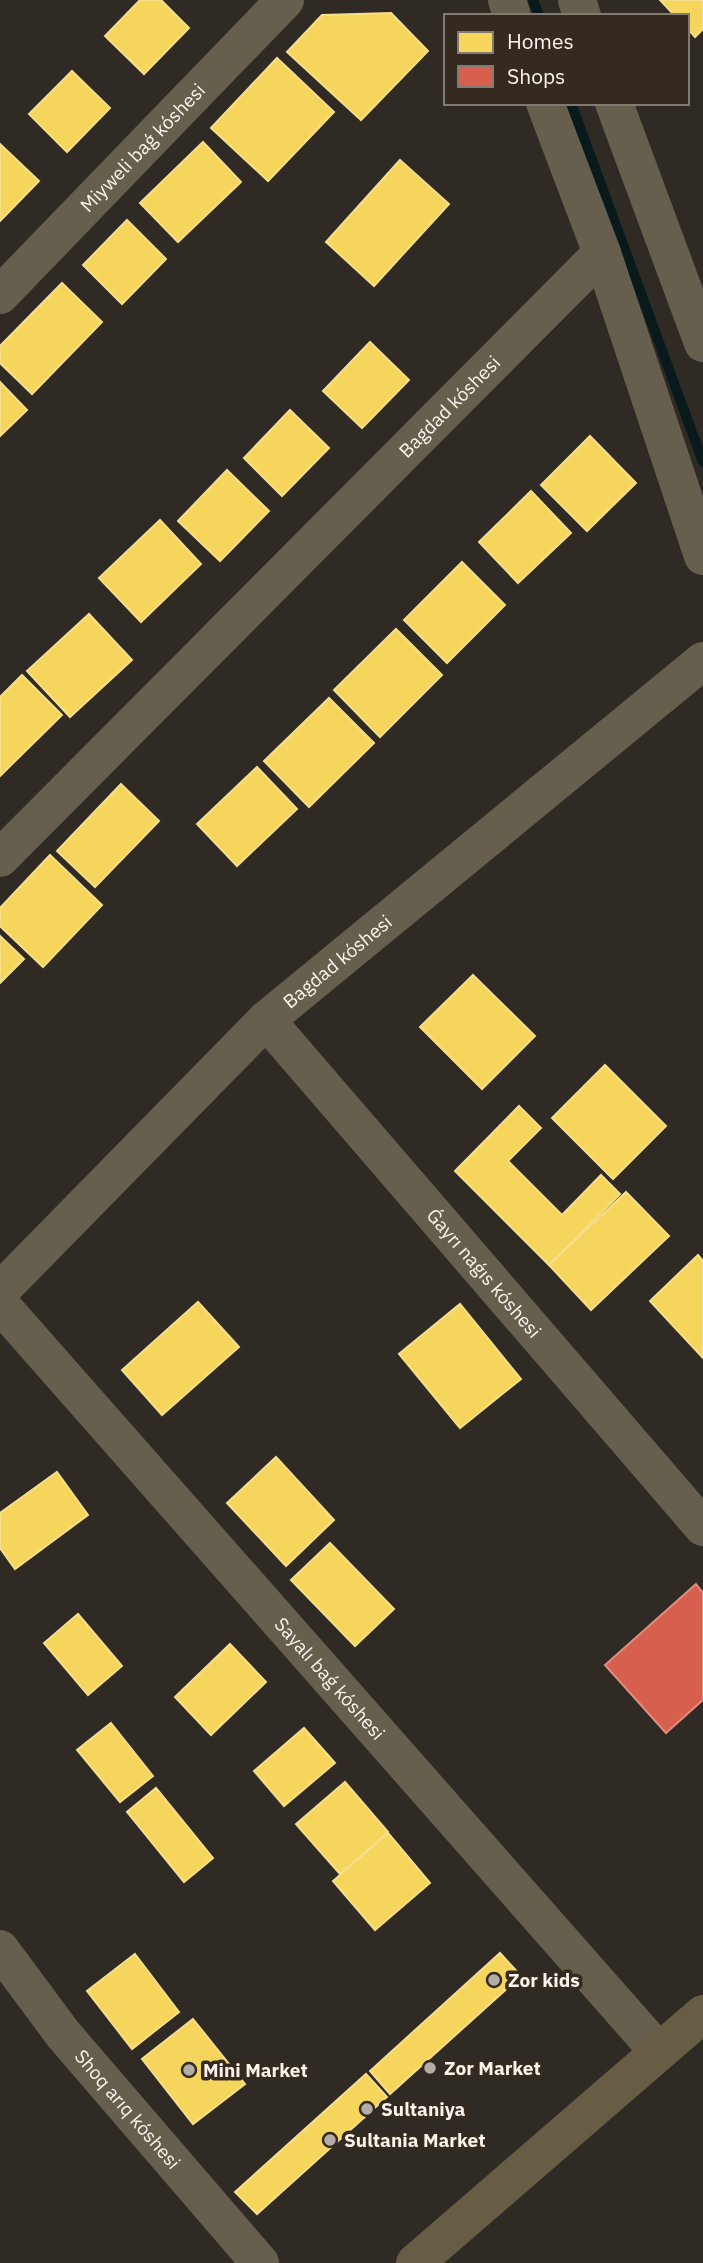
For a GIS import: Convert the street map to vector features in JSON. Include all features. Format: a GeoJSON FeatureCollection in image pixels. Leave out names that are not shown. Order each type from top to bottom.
{"type":"FeatureCollection","features":[{"type":"Feature","properties":{"kind":"main road"},"geometry":{"type":"LineString","coordinates":[[415,2263],[658,2051],[702,2017]]}},
{"type":"Feature","properties":{"kind":"street","name":"Miyweli baǵ kóshesi"},"geometry":{"type":"LineString","coordinates":[[0,295],[285,0]]}},
{"type":"Feature","properties":{"kind":"street"},"geometry":{"type":"LineString","coordinates":[[546,105],[602,253],[703,556]]}},
{"type":"Feature","properties":{"kind":"street"},"geometry":{"type":"LineString","coordinates":[[615,105],[703,343]]}},
{"type":"Feature","properties":{"kind":"street","name":"Bagdad kóshesi"},"geometry":{"type":"LineString","coordinates":[[0,858],[602,253]]}},
{"type":"Feature","properties":{"kind":"street","name":"Bagdad kóshesi"},"geometry":{"type":"LineString","coordinates":[[0,1291],[266,1020],[703,661]]}},
{"type":"Feature","properties":{"kind":"street","name":"Ǵayrı naǵıs kóshesi"},"geometry":{"type":"LineString","coordinates":[[266,1020],[703,1527]]}},
{"type":"Feature","properties":{"kind":"street","name":"Sayalı baǵ kóshesi"},"geometry":{"type":"LineString","coordinates":[[0,1304],[658,2051]]}},
{"type":"Feature","properties":{"kind":"street","name":"Shoq arıq kóshesi"},"geometry":{"type":"LineString","coordinates":[[0,1949],[63,2034],[260,2263]]}},
{"type":"Feature","properties":{"kind":"building: Homes"},"geometry":{"type":"Polygon","coordinates":[[[140,0],[161,0],[189,28],[144,74],[105,36],[140,0]]]}},
{"type":"Feature","properties":{"kind":"building: Homes"},"geometry":{"type":"Polygon","coordinates":[[[660,0],[703,0],[703,29],[695,37],[689,30],[689,14],[673,14],[660,0]]]}},
{"type":"Feature","properties":{"kind":"building: Homes"},"geometry":{"type":"Polygon","coordinates":[[[391,13],[428,51],[361,120],[287,52],[322,15],[391,13]]]}},
{"type":"Feature","properties":{"kind":"building: Homes"},"geometry":{"type":"Polygon","coordinates":[[[277,58],[334,112],[268,181],[211,128],[277,58]]]}},
{"type":"Feature","properties":{"kind":"building: Homes"},"geometry":{"type":"Polygon","coordinates":[[[72,71],[110,108],[67,152],[29,114],[72,71]]]}},
{"type":"Feature","properties":{"kind":"building: Homes"},"geometry":{"type":"Polygon","coordinates":[[[203,142],[241,182],[178,242],[140,203],[203,142]]]}},
{"type":"Feature","properties":{"kind":"building: Homes"},"geometry":{"type":"Polygon","coordinates":[[[0,144],[39,181],[0,221],[0,144]]]}},
{"type":"Feature","properties":{"kind":"building: Homes"},"geometry":{"type":"Polygon","coordinates":[[[400,160],[449,204],[374,286],[326,242],[400,160]]]}},
{"type":"Feature","properties":{"kind":"building: Homes"},"geometry":{"type":"Polygon","coordinates":[[[127,220],[166,259],[122,304],[83,265],[127,220]]]}},
{"type":"Feature","properties":{"kind":"building: Homes"},"geometry":{"type":"Polygon","coordinates":[[[62,283],[102,322],[32,394],[0,363],[0,346],[62,283]]]}},
{"type":"Feature","properties":{"kind":"building: Homes"},"geometry":{"type":"Polygon","coordinates":[[[370,342],[409,380],[362,428],[323,391],[370,342]]]}},
{"type":"Feature","properties":{"kind":"building: Homes"},"geometry":{"type":"Polygon","coordinates":[[[0,382],[27,410],[0,436],[0,382]]]}},
{"type":"Feature","properties":{"kind":"building: Homes"},"geometry":{"type":"Polygon","coordinates":[[[290,410],[329,448],[282,496],[244,458],[290,410]]]}},
{"type":"Feature","properties":{"kind":"building: Homes"},"geometry":{"type":"Polygon","coordinates":[[[590,436],[636,483],[587,531],[541,485],[590,436]]]}},
{"type":"Feature","properties":{"kind":"building: Homes"},"geometry":{"type":"Polygon","coordinates":[[[227,470],[269,511],[220,561],[178,521],[227,470]]]}},
{"type":"Feature","properties":{"kind":"building: Homes"},"geometry":{"type":"Polygon","coordinates":[[[531,491],[571,533],[518,583],[479,542],[531,491]]]}},
{"type":"Feature","properties":{"kind":"building: Homes"},"geometry":{"type":"Polygon","coordinates":[[[160,520],[201,564],[141,622],[99,578],[160,520]]]}},
{"type":"Feature","properties":{"kind":"building: Homes"},"geometry":{"type":"Polygon","coordinates":[[[462,562],[505,605],[447,663],[404,620],[462,562]]]}},
{"type":"Feature","properties":{"kind":"building: Homes"},"geometry":{"type":"Polygon","coordinates":[[[89,614],[132,660],[70,717],[27,671],[89,614]]]}},
{"type":"Feature","properties":{"kind":"building: Homes"},"geometry":{"type":"Polygon","coordinates":[[[396,629],[442,675],[380,737],[334,690],[396,629]]]}},
{"type":"Feature","properties":{"kind":"building: Homes"},"geometry":{"type":"Polygon","coordinates":[[[22,675],[62,715],[0,776],[0,697],[22,675]]]}},
{"type":"Feature","properties":{"kind":"building: Homes"},"geometry":{"type":"Polygon","coordinates":[[[329,698],[374,743],[309,807],[264,761],[329,698]]]}},
{"type":"Feature","properties":{"kind":"building: Homes"},"geometry":{"type":"Polygon","coordinates":[[[257,767],[297,809],[237,866],[197,824],[257,767]]]}},
{"type":"Feature","properties":{"kind":"building: Homes"},"geometry":{"type":"Polygon","coordinates":[[[121,784],[159,821],[95,887],[57,851],[121,784]]]}},
{"type":"Feature","properties":{"kind":"building: Homes"},"geometry":{"type":"Polygon","coordinates":[[[50,855],[102,905],[43,967],[0,926],[0,908],[50,855]]]}},
{"type":"Feature","properties":{"kind":"building: Homes"},"geometry":{"type":"Polygon","coordinates":[[[0,936],[24,959],[0,983],[0,936]]]}},
{"type":"Feature","properties":{"kind":"building: Homes"},"geometry":{"type":"Polygon","coordinates":[[[473,975],[535,1036],[482,1089],[420,1027],[473,975]]]}},
{"type":"Feature","properties":{"kind":"building: Homes"},"geometry":{"type":"Polygon","coordinates":[[[605,1065],[666,1126],[613,1179],[552,1118],[605,1065]]]}},
{"type":"Feature","properties":{"kind":"building: Homes"},"geometry":{"type":"Polygon","coordinates":[[[519,1106],[541,1128],[508,1161],[562,1215],[601,1175],[620,1194],[549,1265],[455,1171],[519,1106]]]}},
{"type":"Feature","properties":{"kind":"building: Homes"},"geometry":{"type":"Polygon","coordinates":[[[626,1192],[669,1236],[591,1310],[549,1265],[626,1192]]]}},
{"type":"Feature","properties":{"kind":"building: Homes"},"geometry":{"type":"Polygon","coordinates":[[[698,1255],[703,1261],[703,1358],[650,1301],[698,1255]]]}},
{"type":"Feature","properties":{"kind":"building: Homes"},"geometry":{"type":"Polygon","coordinates":[[[198,1302],[239,1347],[162,1415],[122,1370],[198,1302]]]}},
{"type":"Feature","properties":{"kind":"building: Homes"},"geometry":{"type":"Polygon","coordinates":[[[460,1304],[521,1379],[460,1428],[399,1354],[460,1304]]]}},
{"type":"Feature","properties":{"kind":"building: Homes"},"geometry":{"type":"Polygon","coordinates":[[[276,1457],[334,1520],[286,1566],[227,1503],[276,1457]]]}},
{"type":"Feature","properties":{"kind":"building: Homes"},"geometry":{"type":"Polygon","coordinates":[[[57,1472],[88,1515],[15,1569],[0,1548],[0,1513],[57,1472]]]}},
{"type":"Feature","properties":{"kind":"building: Homes"},"geometry":{"type":"Polygon","coordinates":[[[330,1543],[394,1609],[355,1646],[291,1580],[330,1543]]]}},
{"type":"Feature","properties":{"kind":"building: Homes"},"geometry":{"type":"Polygon","coordinates":[[[78,1614],[122,1666],[88,1695],[44,1643],[78,1614]]]}},
{"type":"Feature","properties":{"kind":"building: Homes"},"geometry":{"type":"Polygon","coordinates":[[[230,1644],[266,1682],[211,1735],[175,1697],[230,1644]]]}},
{"type":"Feature","properties":{"kind":"building: Homes"},"geometry":{"type":"Polygon","coordinates":[[[111,1723],[153,1776],[120,1802],[77,1750],[111,1723]]]}},
{"type":"Feature","properties":{"kind":"building: Homes"},"geometry":{"type":"Polygon","coordinates":[[[304,1728],[335,1763],[284,1806],[254,1771],[304,1728]]]}},
{"type":"Feature","properties":{"kind":"building: Homes"},"geometry":{"type":"Polygon","coordinates":[[[345,1782],[388,1832],[340,1874],[296,1824],[345,1782]]]}},
{"type":"Feature","properties":{"kind":"building: Homes"},"geometry":{"type":"Polygon","coordinates":[[[156,1788],[213,1858],[184,1882],[127,1812],[156,1788]]]}},
{"type":"Feature","properties":{"kind":"building: Homes"},"geometry":{"type":"Polygon","coordinates":[[[388,1833],[430,1883],[375,1930],[333,1881],[388,1833]]]}},
{"type":"Feature","properties":{"kind":"building: Homes"},"geometry":{"type":"Polygon","coordinates":[[[500,1953],[521,1976],[390,2094],[370,2071],[500,1953]]]}},
{"type":"Feature","properties":{"kind":"building: Homes"},"geometry":{"type":"Polygon","coordinates":[[[135,1954],[179,2012],[132,2049],[87,1991],[135,1954]]]}},
{"type":"Feature","properties":{"kind":"building: Homes"},"geometry":{"type":"Polygon","coordinates":[[[193,2019],[245,2084],[193,2124],[142,2059],[193,2019]]]}},
{"type":"Feature","properties":{"kind":"building: Homes"},"geometry":{"type":"Polygon","coordinates":[[[366,2074],[387,2097],[257,2214],[235,2192],[366,2074]]]}},
{"type":"Feature","properties":{"kind":"building: Shops"},"geometry":{"type":"Polygon","coordinates":[[[696,1584],[703,1593],[703,1700],[666,1733],[605,1665],[696,1584]]]}},
{"type":"Feature","properties":{"kind":"waterway"},"geometry":{"type":"LineString","coordinates":[[533,0],[538,14]]}},
{"type":"Feature","properties":{"kind":"waterway"},"geometry":{"type":"LineString","coordinates":[[572,105],[703,462]]}},
{"type":"Feature","properties":{"kind":"place","name":"Zor kids"},"geometry":{"type":"Point","coordinates":[494,1980]}},
{"type":"Feature","properties":{"kind":"place","name":"Zor Market"},"geometry":{"type":"Point","coordinates":[430,2068]}},
{"type":"Feature","properties":{"kind":"place","name":"Mini Market"},"geometry":{"type":"Point","coordinates":[189,2070]}},
{"type":"Feature","properties":{"kind":"place","name":"Sultaniya"},"geometry":{"type":"Point","coordinates":[367,2109]}},
{"type":"Feature","properties":{"kind":"place","name":"Sultania Market"},"geometry":{"type":"Point","coordinates":[330,2140]}}]}
